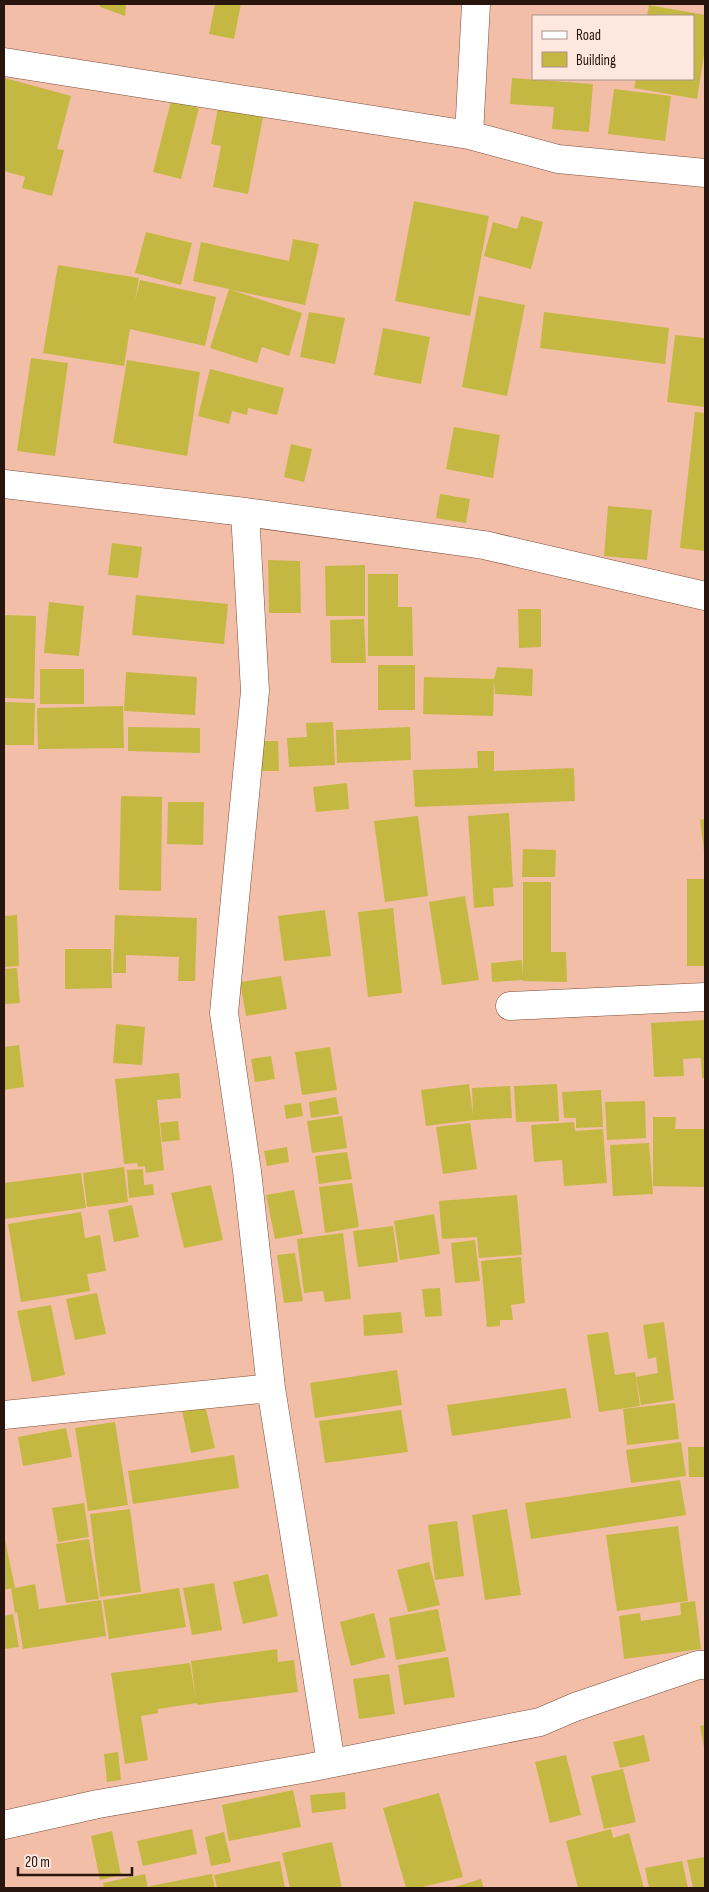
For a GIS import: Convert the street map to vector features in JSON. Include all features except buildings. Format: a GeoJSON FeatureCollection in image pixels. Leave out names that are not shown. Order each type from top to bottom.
{"type":"FeatureCollection","features":[{"type":"Feature","properties":{"kind":"street"},"geometry":{"type":"LineString","coordinates":[[469,134],[476,4]]}},
{"type":"Feature","properties":{"kind":"street"},"geometry":{"type":"LineString","coordinates":[[4,62],[469,134],[558,159],[705,173]]}},
{"type":"Feature","properties":{"kind":"street"},"geometry":{"type":"LineString","coordinates":[[4,484],[245,512],[484,545],[705,596]]}},
{"type":"Feature","properties":{"kind":"street"},"geometry":{"type":"LineString","coordinates":[[245,512],[255,691],[224,1013],[247,1170],[271,1388],[331,1763]]}},
{"type":"Feature","properties":{"kind":"street"},"geometry":{"type":"LineString","coordinates":[[510,1006],[705,997]]}},
{"type":"Feature","properties":{"kind":"street"},"geometry":{"type":"LineString","coordinates":[[4,1415],[271,1388]]}},
{"type":"Feature","properties":{"kind":"street"},"geometry":{"type":"LineString","coordinates":[[4,1825],[98,1804],[331,1763],[540,1722],[575,1707],[698,1665],[705,1665]]}}]}
